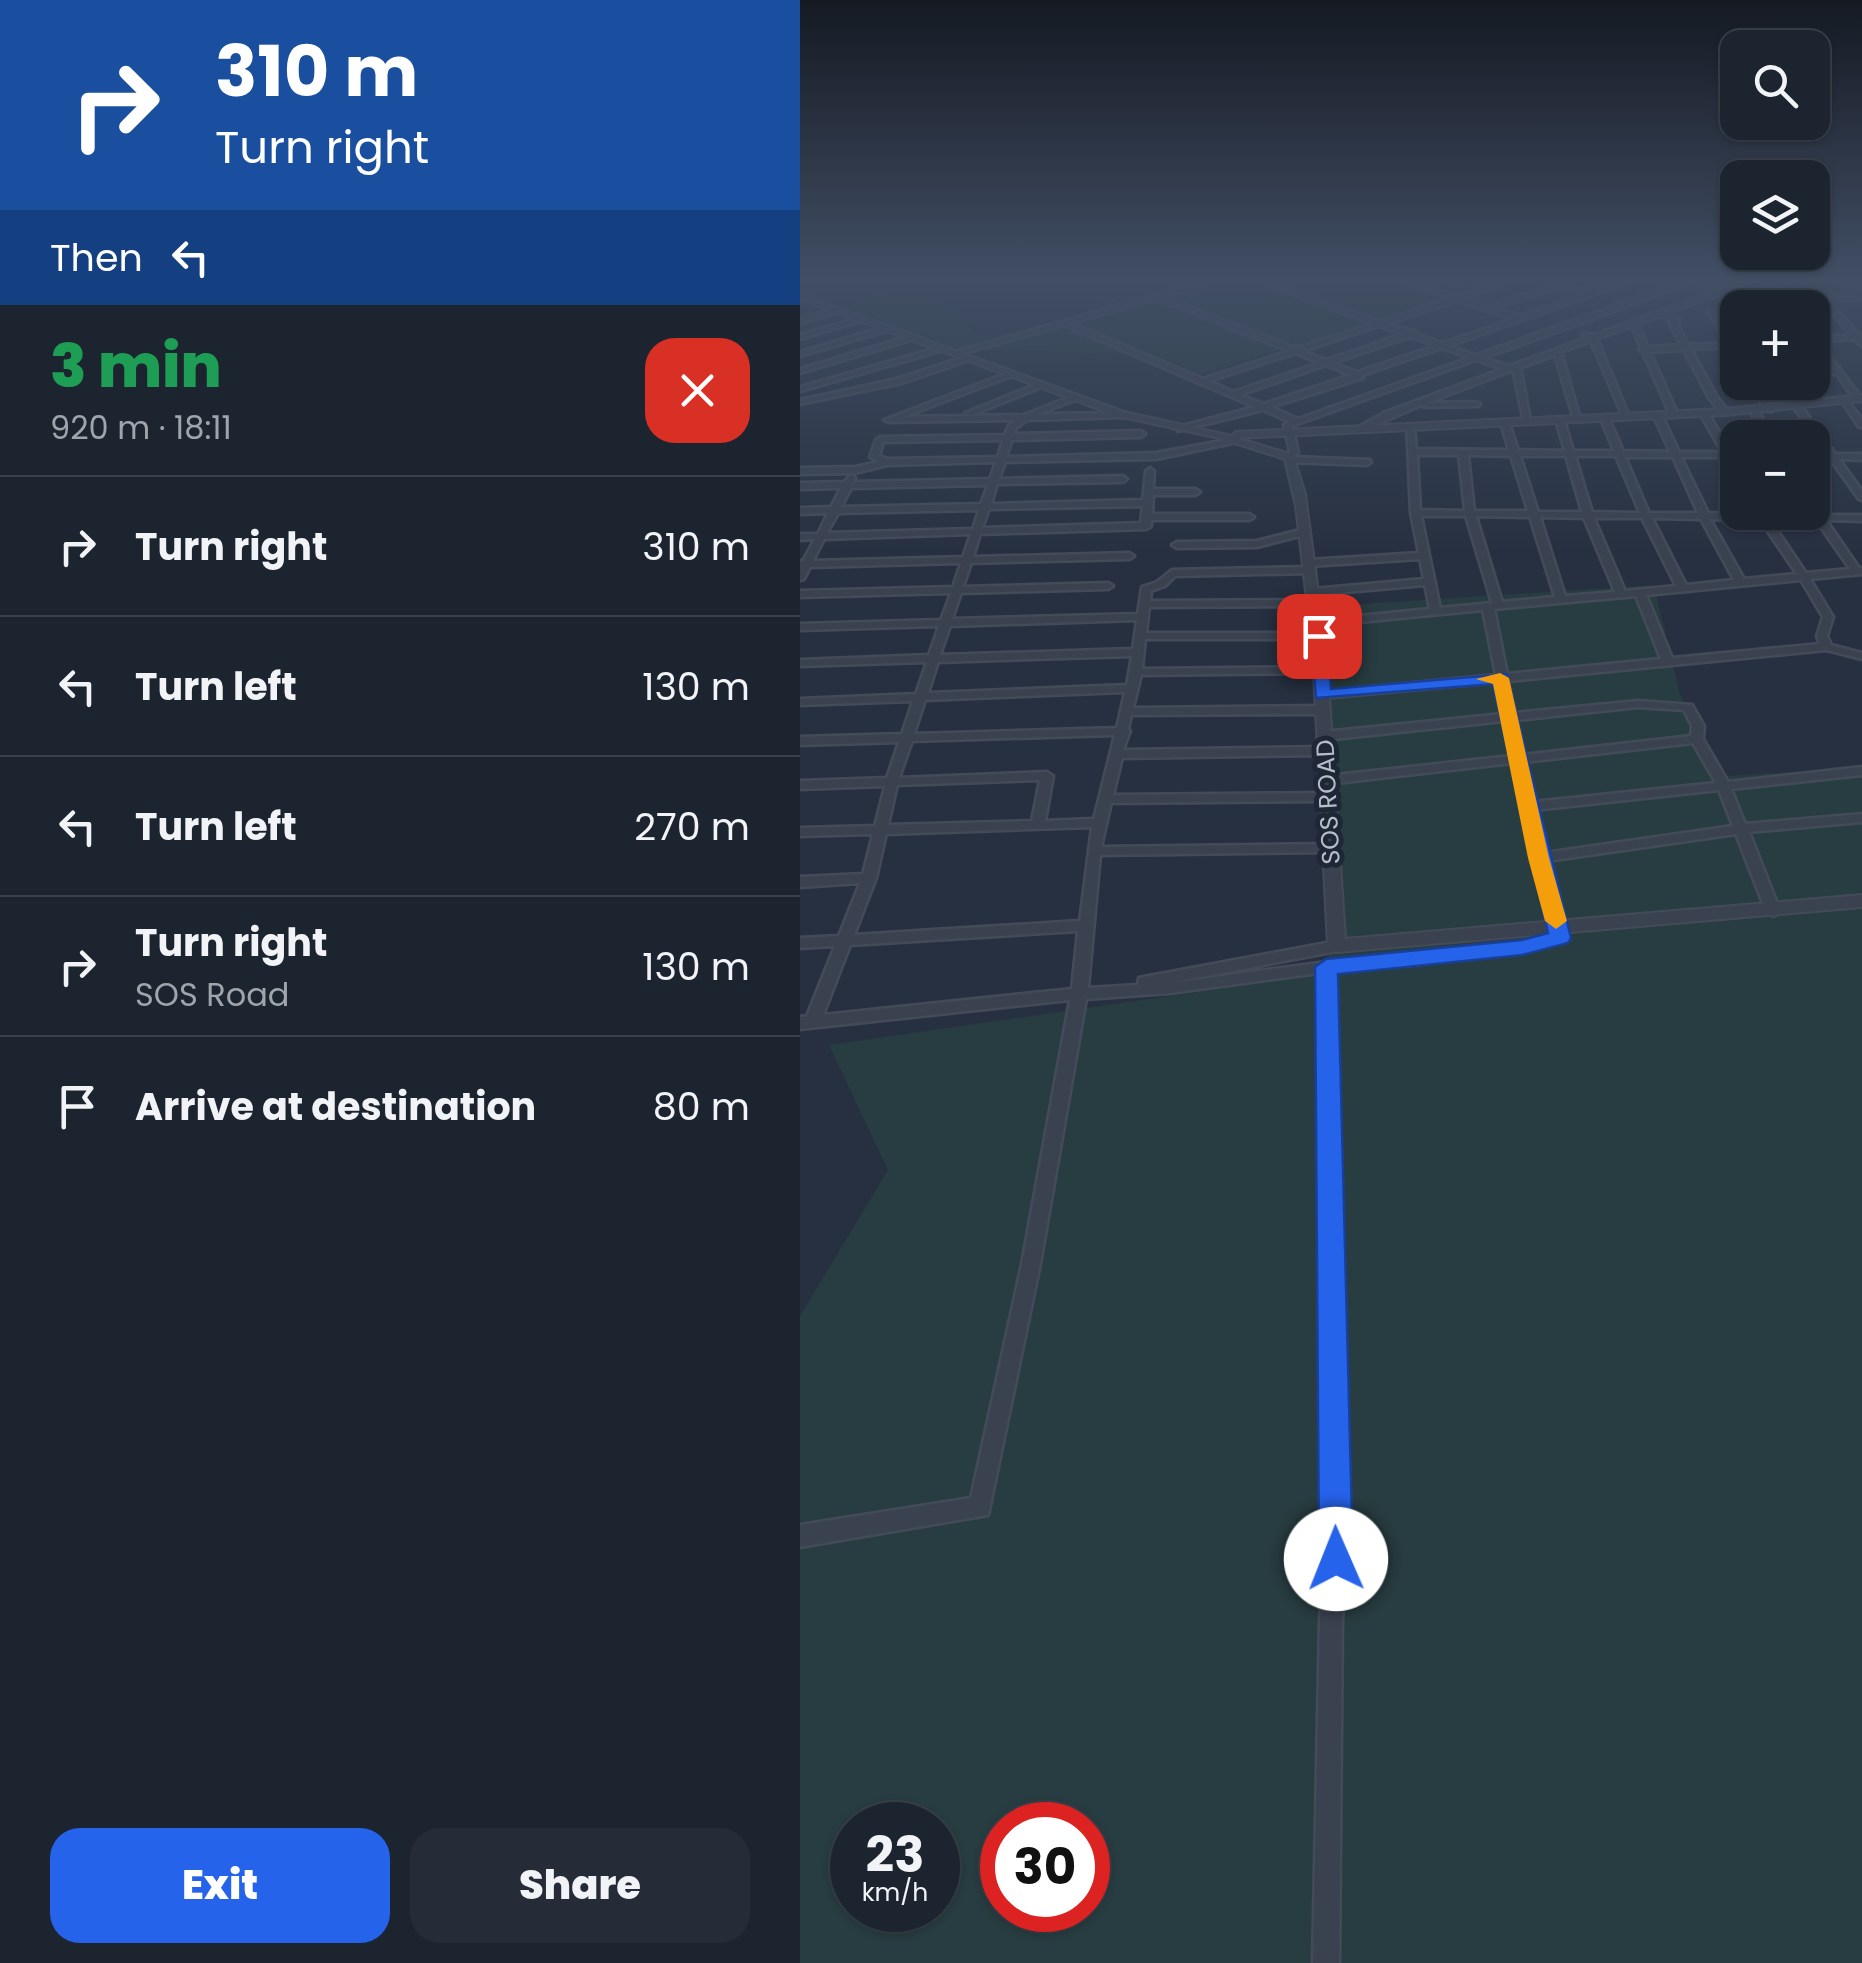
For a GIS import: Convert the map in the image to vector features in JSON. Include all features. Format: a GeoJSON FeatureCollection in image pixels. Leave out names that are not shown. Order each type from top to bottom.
{"type":"FeatureCollection","features":[{"type":"Feature","properties":{"kind":"street"},"geometry":{"type":"LineString","coordinates":[[816,371],[832,380]]}},
{"type":"Feature","properties":{"kind":"street"},"geometry":{"type":"LineString","coordinates":[[800,388],[875,371]]}},
{"type":"Feature","properties":{"kind":"street"},"geometry":{"type":"LineString","coordinates":[[800,402],[899,381],[920,371]]}},
{"type":"Feature","properties":{"kind":"street"},"geometry":{"type":"LineString","coordinates":[[999,371],[1124,415],[1220,436],[1290,459],[1366,462]]}},
{"type":"Feature","properties":{"kind":"street"},"geometry":{"type":"LineString","coordinates":[[1176,371],[1298,422]]}},
{"type":"Feature","properties":{"kind":"street"},"geometry":{"type":"LineString","coordinates":[[1203,382],[1237,371]]}},
{"type":"Feature","properties":{"kind":"street"},"geometry":{"type":"LineString","coordinates":[[1234,394],[1303,371]]}},
{"type":"Feature","properties":{"kind":"street"},"geometry":{"type":"LineString","coordinates":[[1346,371],[1392,388]]}},
{"type":"Feature","properties":{"kind":"street"},"geometry":{"type":"LineString","coordinates":[[1181,430],[1370,371]]}},
{"type":"Feature","properties":{"kind":"street"},"geometry":{"type":"LineString","coordinates":[[1290,459],[1294,452],[1288,425],[1440,371]]}},
{"type":"Feature","properties":{"kind":"street"},"geometry":{"type":"LineString","coordinates":[[1360,429],[1505,371]]}},
{"type":"Feature","properties":{"kind":"street"},"geometry":{"type":"LineString","coordinates":[[1513,371],[1528,422]]}},
{"type":"Feature","properties":{"kind":"street"},"geometry":{"type":"LineString","coordinates":[[1564,371],[1578,420]]}},
{"type":"Feature","properties":{"kind":"street"},"geometry":{"type":"LineString","coordinates":[[1608,371],[1626,417]]}},
{"type":"Feature","properties":{"kind":"street"},"geometry":{"type":"LineString","coordinates":[[1653,371],[1674,415]]}},
{"type":"Feature","properties":{"kind":"street"},"geometry":{"type":"LineString","coordinates":[[1700,371],[1724,412]]}},
{"type":"Feature","properties":{"kind":"street"},"geometry":{"type":"LineString","coordinates":[[1830,372],[1839,372],[1860,398]]}},
{"type":"Feature","properties":{"kind":"street"},"geometry":{"type":"LineString","coordinates":[[1010,375],[888,420],[1124,415]]}},
{"type":"Feature","properties":{"kind":"street"},"geometry":{"type":"LineString","coordinates":[[1472,383],[1480,424]]}},
{"type":"Feature","properties":{"kind":"street"},"geometry":{"type":"LineString","coordinates":[[956,418],[1040,386]]}},
{"type":"Feature","properties":{"kind":"street"},"geometry":{"type":"LineString","coordinates":[[807,1022],[869,878],[892,781],[1012,427],[1025,417],[1072,398]]}},
{"type":"Feature","properties":{"kind":"street"},"geometry":{"type":"LineString","coordinates":[[1220,436],[1658,416],[1860,398]]}},
{"type":"Feature","properties":{"kind":"street"},"geometry":{"type":"LineString","coordinates":[[1763,400],[1768,408]]}},
{"type":"Feature","properties":{"kind":"street"},"geometry":{"type":"LineString","coordinates":[[1845,400],[1862,425]]}},
{"type":"Feature","properties":{"kind":"street"},"geometry":{"type":"LineString","coordinates":[[1413,405],[1476,404]]}},
{"type":"Feature","properties":{"kind":"street"},"geometry":{"type":"LineString","coordinates":[[1796,406],[1862,496]]}},
{"type":"Feature","properties":{"kind":"street"},"geometry":{"type":"LineString","coordinates":[[1754,410],[1759,420]]}},
{"type":"Feature","properties":{"kind":"street"},"geometry":{"type":"LineString","coordinates":[[1704,413],[1720,437]]}},
{"type":"Feature","properties":{"kind":"street"},"geometry":{"type":"LineString","coordinates":[[1658,416],[1704,516],[1741,583]]}},
{"type":"Feature","properties":{"kind":"street"},"geometry":{"type":"LineString","coordinates":[[1605,418],[1646,516],[1684,589]]}},
{"type":"Feature","properties":{"kind":"street"},"geometry":{"type":"LineString","coordinates":[[1560,420],[1588,515],[1620,594]]}},
{"type":"Feature","properties":{"kind":"street"},"geometry":{"type":"LineString","coordinates":[[1505,423],[1531,514],[1562,600]]}},
{"type":"Feature","properties":{"kind":"street"},"geometry":{"type":"LineString","coordinates":[[1410,427],[1422,556],[1436,612]]}},
{"type":"Feature","properties":{"kind":"street"},"geometry":{"type":"LineString","coordinates":[[887,462],[874,457],[880,440],[1141,434]]}},
{"type":"Feature","properties":{"kind":"street"},"geometry":{"type":"LineString","coordinates":[[800,471],[855,470],[887,462],[1156,456],[1238,442]]}},
{"type":"Feature","properties":{"kind":"street"},"geometry":{"type":"LineString","coordinates":[[1412,452],[1720,455]]}},
{"type":"Feature","properties":{"kind":"street"},"geometry":{"type":"LineString","coordinates":[[807,1022],[1170,988],[1326,967],[1522,948],[1560,938],[1538,858],[1500,678],[1493,606],[1470,513],[1463,452]]}},
{"type":"Feature","properties":{"kind":"street"},"geometry":{"type":"LineString","coordinates":[[1830,456],[1862,457]]}},
{"type":"Feature","properties":{"kind":"street","name":"SOS ROAD"},"geometry":{"type":"LineString","coordinates":[[1290,459],[1305,506],[1304,532],[1318,629],[1337,946]]}},
{"type":"Feature","properties":{"kind":"street"},"geometry":{"type":"LineString","coordinates":[[800,577],[803,564],[855,470]]}},
{"type":"Feature","properties":{"kind":"street"},"geometry":{"type":"LineString","coordinates":[[800,537],[1146,526],[1150,471]]}},
{"type":"Feature","properties":{"kind":"street"},"geometry":{"type":"LineString","coordinates":[[800,486],[1123,478]]}},
{"type":"Feature","properties":{"kind":"street"},"geometry":{"type":"LineString","coordinates":[[800,511],[984,507],[1196,492]]}},
{"type":"Feature","properties":{"kind":"street"},"geometry":{"type":"LineString","coordinates":[[1416,512],[1720,516]]}},
{"type":"Feature","properties":{"kind":"street"},"geometry":{"type":"LineString","coordinates":[[1830,514],[1862,518]]}},
{"type":"Feature","properties":{"kind":"street"},"geometry":{"type":"LineString","coordinates":[[1146,517],[1249,517]]}},
{"type":"Feature","properties":{"kind":"street"},"geometry":{"type":"LineString","coordinates":[[1771,530],[1828,617],[1822,636],[1827,647]]}},
{"type":"Feature","properties":{"kind":"street"},"geometry":{"type":"LineString","coordinates":[[1829,530],[1859,571]]}},
{"type":"Feature","properties":{"kind":"street"},"geometry":{"type":"LineString","coordinates":[[1177,545],[1257,544],[1304,532]]}},
{"type":"Feature","properties":{"kind":"street"},"geometry":{"type":"LineString","coordinates":[[803,564],[1129,556]]}},
{"type":"Feature","properties":{"kind":"street"},"geometry":{"type":"LineString","coordinates":[[800,1536],[980,1508],[1079,994],[1094,851],[1133,688],[1146,589],[1168,580],[1172,572],[1309,567],[1422,556]]}},
{"type":"Feature","properties":{"kind":"street"},"geometry":{"type":"LineString","coordinates":[[1141,636],[1318,629],[1436,612],[1859,571]]}},
{"type":"Feature","properties":{"kind":"street"},"geometry":{"type":"LineString","coordinates":[[800,627],[1144,611],[1314,597],[1429,582]]}},
{"type":"Feature","properties":{"kind":"street"},"geometry":{"type":"LineString","coordinates":[[800,594],[1108,586]]}},
{"type":"Feature","properties":{"kind":"street"},"geometry":{"type":"LineString","coordinates":[[1640,594],[1667,660]]}},
{"type":"Feature","properties":{"kind":"street"},"geometry":{"type":"LineString","coordinates":[[1322,695],[1827,647],[1862,656]]}},
{"type":"Feature","properties":{"kind":"street"},"geometry":{"type":"LineString","coordinates":[[800,662],[1139,652]]}},
{"type":"Feature","properties":{"kind":"street"},"geometry":{"type":"LineString","coordinates":[[1136,672],[1321,670]]}},
{"type":"Feature","properties":{"kind":"street"},"geometry":{"type":"LineString","coordinates":[[800,702],[1133,688]]}},
{"type":"Feature","properties":{"kind":"street"},"geometry":{"type":"LineString","coordinates":[[1324,736],[1508,716],[1673,704],[1688,707],[1698,726],[1697,739],[1723,784],[1773,911]]}},
{"type":"Feature","properties":{"kind":"street"},"geometry":{"type":"LineString","coordinates":[[1128,712],[1323,710]]}},
{"type":"Feature","properties":{"kind":"street"},"geometry":{"type":"LineString","coordinates":[[800,741],[1124,731]]}},
{"type":"Feature","properties":{"kind":"street"},"geometry":{"type":"LineString","coordinates":[[1327,780],[1697,739]]}},
{"type":"Feature","properties":{"kind":"street"},"geometry":{"type":"LineString","coordinates":[[1118,754],[1326,752]]}},
{"type":"Feature","properties":{"kind":"street"},"geometry":{"type":"LineString","coordinates":[[1527,807],[1862,771]]}},
{"type":"Feature","properties":{"kind":"street"},"geometry":{"type":"LineString","coordinates":[[800,786],[1047,776],[1038,824]]}},
{"type":"Feature","properties":{"kind":"street"},"geometry":{"type":"LineString","coordinates":[[1106,799],[1328,798]]}},
{"type":"Feature","properties":{"kind":"street"},"geometry":{"type":"LineString","coordinates":[[1538,858],[1742,829],[1862,818]]}},
{"type":"Feature","properties":{"kind":"street"},"geometry":{"type":"LineString","coordinates":[[800,832],[1100,823]]}},
{"type":"Feature","properties":{"kind":"street"},"geometry":{"type":"LineString","coordinates":[[1094,851],[1331,848]]}},
{"type":"Feature","properties":{"kind":"street"},"geometry":{"type":"LineString","coordinates":[[800,882],[869,878]]}},
{"type":"Feature","properties":{"kind":"street"},"geometry":{"type":"LineString","coordinates":[[1079,994],[1337,946],[1862,902]]}},
{"type":"Feature","properties":{"kind":"street"},"geometry":{"type":"LineString","coordinates":[[800,942],[1085,926]]}},
{"type":"Feature","properties":{"kind":"street"},"geometry":{"type":"LineString","coordinates":[[1326,967],[1336,1559],[1326,1963]]}},
{"type":"Feature","properties":{"kind":"green space"},"geometry":{"type":"Polygon","coordinates":[[[1176,371],[1211,371],[1190,377],[1176,371]]]}},
{"type":"Feature","properties":{"kind":"green space"},"geometry":{"type":"Polygon","coordinates":[[[1654,585],[1680,695],[1724,776],[1862,768],[1862,1963],[800,1963],[800,1316],[888,1170],[829,1045],[1329,973],[1317,607],[1654,585]]]}},
{"type":"Feature","properties":{"kind":"slow traffic"},"geometry":{"type":"LineString","coordinates":[[1484,679],[1500,678],[1538,858],[1556,921]]}},
{"type":"Feature","properties":{"kind":"route"},"geometry":{"type":"LineString","coordinates":[[1319,636],[1322,695],[1500,678],[1538,858],[1560,938],[1522,948],[1326,967],[1336,1559]]}}]}
